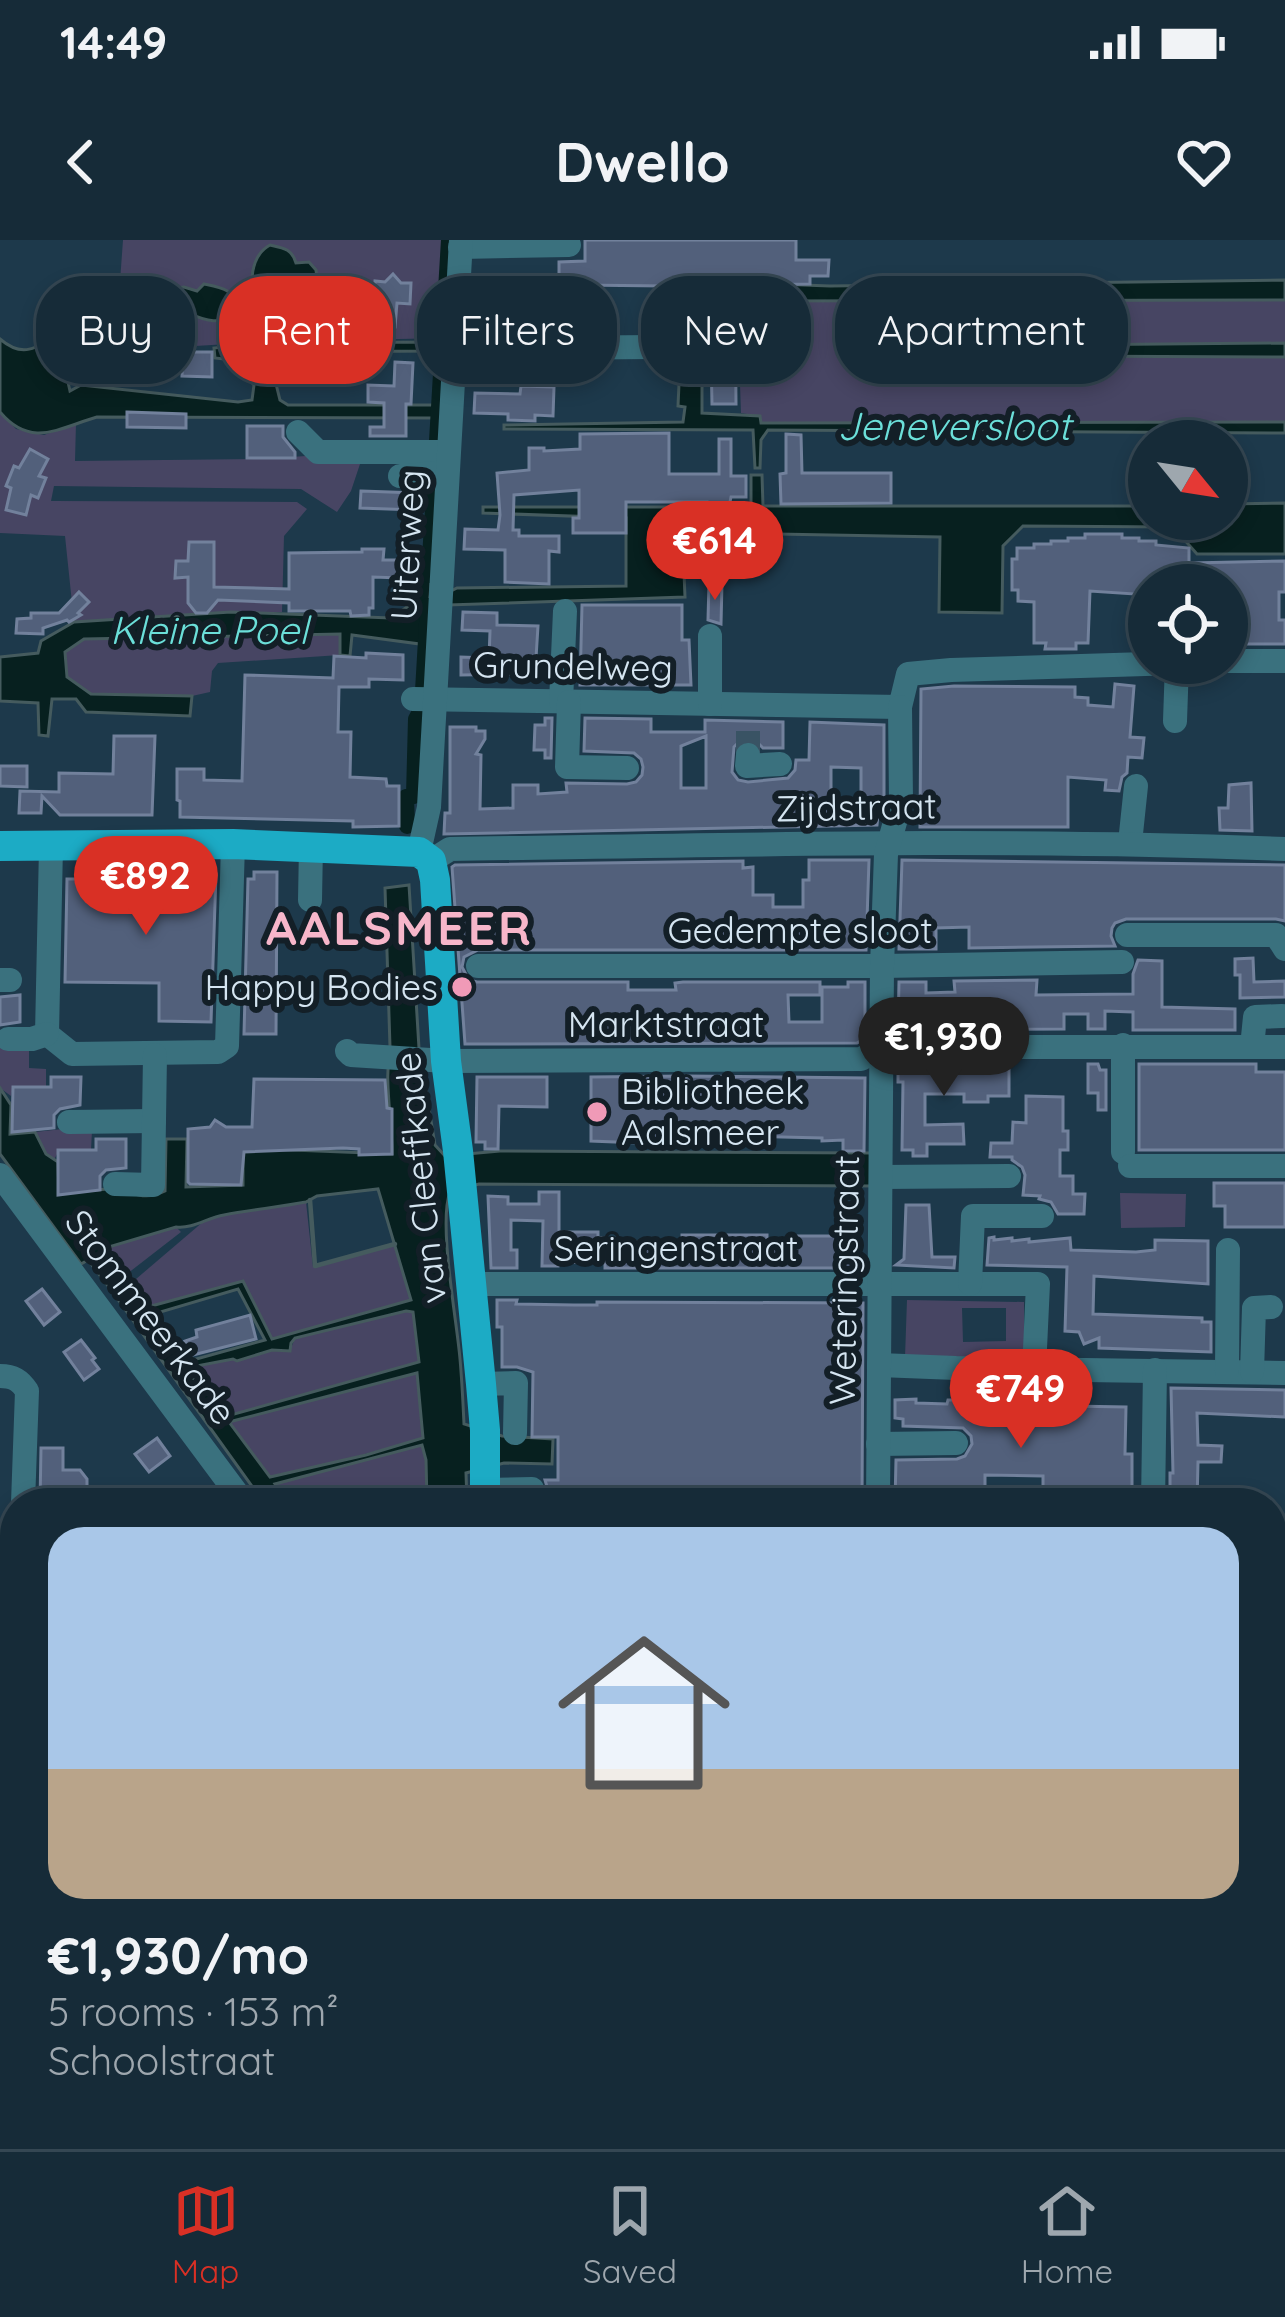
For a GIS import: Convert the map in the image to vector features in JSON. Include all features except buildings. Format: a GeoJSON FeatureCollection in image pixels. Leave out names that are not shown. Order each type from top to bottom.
{"type":"FeatureCollection","features":[{"type":"Feature","properties":{"kind":"main road"},"geometry":{"type":"LineString","coordinates":[[0,846],[233,844],[425,856]]}},
{"type":"Feature","properties":{"kind":"main road","name":"van Cleeffkade"},"geometry":{"type":"LineString","coordinates":[[425,856],[459,966],[446,1061],[481,1384],[500,1431],[484,1488]]}},
{"type":"Feature","properties":{"kind":"street"},"geometry":{"type":"LineString","coordinates":[[460,243],[569,245]]}},
{"type":"Feature","properties":{"kind":"street","name":"Uiterweg"},"geometry":{"type":"LineString","coordinates":[[458,276],[460,243]]}},
{"type":"Feature","properties":{"kind":"street","name":"Uiterweg"},"geometry":{"type":"LineString","coordinates":[[425,856],[429,807],[424,699],[439,601],[438,462],[448,384]]}},
{"type":"Feature","properties":{"kind":"street"},"geometry":{"type":"LineString","coordinates":[[298,432],[318,452],[438,462]]}},
{"type":"Feature","properties":{"kind":"street"},"geometry":{"type":"LineString","coordinates":[[400,476],[410,477],[438,462]]}},
{"type":"Feature","properties":{"kind":"street"},"geometry":{"type":"LineString","coordinates":[[565,611],[566,702],[557,767],[627,768]]}},
{"type":"Feature","properties":{"kind":"street"},"geometry":{"type":"LineString","coordinates":[[710,636],[710,704]]}},
{"type":"Feature","properties":{"kind":"street"},"geometry":{"type":"LineString","coordinates":[[1248,661],[1285,661]]}},
{"type":"Feature","properties":{"kind":"street"},"geometry":{"type":"LineString","coordinates":[[900,707],[908,674],[1128,665]]}},
{"type":"Feature","properties":{"kind":"street"},"geometry":{"type":"LineString","coordinates":[[1175,722],[1176,684]]}},
{"type":"Feature","properties":{"kind":"street","name":"Grundelweg"},"geometry":{"type":"LineString","coordinates":[[424,699],[566,702],[609,693],[663,694],[748,711],[900,707]]}},
{"type":"Feature","properties":{"kind":"street","name":"Weteringstraat"},"geometry":{"type":"LineString","coordinates":[[878,1488],[882,966],[888,842],[901,801],[900,707]]}},
{"type":"Feature","properties":{"kind":"street"},"geometry":{"type":"LineString","coordinates":[[748,755],[747,766],[780,764]]}},
{"type":"Feature","properties":{"kind":"street"},"geometry":{"type":"LineString","coordinates":[[1130,843],[1136,786]]}},
{"type":"Feature","properties":{"kind":"street","name":"Zijdstraat"},"geometry":{"type":"LineString","coordinates":[[425,856],[450,849],[888,842],[1285,849]]}},
{"type":"Feature","properties":{"kind":"street"},"geometry":{"type":"LineString","coordinates":[[47,1034],[73,1054],[218,1052],[227,1046],[233,844]]}},
{"type":"Feature","properties":{"kind":"street"},"geometry":{"type":"LineString","coordinates":[[310,900],[311,846]]}},
{"type":"Feature","properties":{"kind":"street"},"geometry":{"type":"LineString","coordinates":[[47,1034],[51,847]]}},
{"type":"Feature","properties":{"kind":"street"},"geometry":{"type":"LineString","coordinates":[[1127,934],[1276,935],[1285,949]]}},
{"type":"Feature","properties":{"kind":"street","name":"Gedempte sloot"},"geometry":{"type":"LineString","coordinates":[[459,966],[1122,962]]}},
{"type":"Feature","properties":{"kind":"street"},"geometry":{"type":"LineString","coordinates":[[1252,1047],[1255,1017],[1282,1016]]}},
{"type":"Feature","properties":{"kind":"street"},"geometry":{"type":"LineString","coordinates":[[8,1039],[32,1040],[47,1034]]}},
{"type":"Feature","properties":{"kind":"street"},"geometry":{"type":"LineString","coordinates":[[1123,1046],[1126,1159],[1285,1166]]}},
{"type":"Feature","properties":{"kind":"street","name":"Marktstraat"},"geometry":{"type":"LineString","coordinates":[[347,1051],[446,1061],[861,1059],[883,1047],[1285,1047]]}},
{"type":"Feature","properties":{"kind":"street"},"geometry":{"type":"LineString","coordinates":[[115,1184],[153,1185],[155,1055]]}},
{"type":"Feature","properties":{"kind":"street"},"geometry":{"type":"LineString","coordinates":[[69,1121],[154,1133]]}},
{"type":"Feature","properties":{"kind":"street","name":"Stommeerkade"},"geometry":{"type":"LineString","coordinates":[[0,1174],[233,1488]]}},
{"type":"Feature","properties":{"kind":"street"},"geometry":{"type":"LineString","coordinates":[[881,1177],[1009,1176]]}},
{"type":"Feature","properties":{"kind":"street"},"geometry":{"type":"LineString","coordinates":[[970,1284],[973,1216],[1042,1216]]}},
{"type":"Feature","properties":{"kind":"street"},"geometry":{"type":"LineString","coordinates":[[1228,1250],[1240,1371]]}},
{"type":"Feature","properties":{"kind":"street","name":"Seringenstraat"},"geometry":{"type":"LineString","coordinates":[[472,1283],[1038,1284],[1034,1370]]}},
{"type":"Feature","properties":{"kind":"street"},"geometry":{"type":"LineString","coordinates":[[1240,1371],[1254,1308],[1270,1307]]}},
{"type":"Feature","properties":{"kind":"street"},"geometry":{"type":"LineString","coordinates":[[879,1365],[1285,1373]]}},
{"type":"Feature","properties":{"kind":"street"},"geometry":{"type":"LineString","coordinates":[[1153,1488],[1154,1370]]}},
{"type":"Feature","properties":{"kind":"street"},"geometry":{"type":"LineString","coordinates":[[0,1376],[10,1376],[27,1391],[24,1488]]}},
{"type":"Feature","properties":{"kind":"street"},"geometry":{"type":"LineString","coordinates":[[878,1444],[956,1443]]}},
{"type":"Feature","properties":{"kind":"shaded area"},"geometry":{"type":"Polygon","coordinates":[[[123,240],[453,240],[450,276],[417,276],[417,339],[393,339],[393,276],[219,276],[219,345],[195,346],[195,276],[120,276],[123,240]]]}},
{"type":"Feature","properties":{"kind":"shaded area"},"geometry":{"type":"Polygon","coordinates":[[[1128,299],[1285,300],[1285,343],[1128,344],[1128,299]]]}},
{"type":"Feature","properties":{"kind":"shaded area"},"geometry":{"type":"Polygon","coordinates":[[[811,300],[835,300],[835,384],[1128,384],[1128,356],[1285,357],[1285,422],[760,423],[759,416],[741,413],[740,384],[811,384],[811,300]]]}},
{"type":"Feature","properties":{"kind":"shaded area"},"geometry":{"type":"Polygon","coordinates":[[[0,412],[16,429],[44,435],[76,423],[75,461],[262,459],[364,452],[351,491],[337,512],[301,489],[54,486],[51,501],[297,502],[307,509],[284,536],[282,612],[74,622],[65,536],[0,533],[0,412]]]}},
{"type":"Feature","properties":{"kind":"shaded area"},"geometry":{"type":"Polygon","coordinates":[[[341,634],[340,655],[218,663],[212,671],[210,692],[192,696],[91,694],[67,677],[65,652],[84,639],[341,634]]]}},
{"type":"Feature","properties":{"kind":"shaded area"},"geometry":{"type":"Polygon","coordinates":[[[0,1046],[29,1046],[29,1068],[46,1069],[46,1087],[13,1087],[11,1096],[0,1088],[0,1046]]]}},
{"type":"Feature","properties":{"kind":"shaded area"},"geometry":{"type":"Polygon","coordinates":[[[81,1127],[92,1131],[91,1150],[59,1150],[54,1160],[35,1132],[81,1127]]]}},
{"type":"Feature","properties":{"kind":"shaded area"},"geometry":{"type":"Polygon","coordinates":[[[1120,1193],[1186,1194],[1185,1227],[1121,1228],[1120,1193]]]}},
{"type":"Feature","properties":{"kind":"shaded area"},"geometry":{"type":"Polygon","coordinates":[[[306,1202],[313,1267],[395,1244],[411,1300],[272,1339],[243,1281],[144,1309],[129,1285],[204,1221],[306,1202]]]}},
{"type":"Feature","properties":{"kind":"shaded area"},"geometry":{"type":"Polygon","coordinates":[[[176,1227],[181,1232],[123,1277],[104,1248],[176,1227]]]}},
{"type":"Feature","properties":{"kind":"shaded area"},"geometry":{"type":"Polygon","coordinates":[[[907,1300],[1024,1302],[1024,1358],[905,1357],[907,1300]],[[962,1308],[963,1342],[1006,1341],[1006,1308],[962,1308]]]}},
{"type":"Feature","properties":{"kind":"shaded area"},"geometry":{"type":"Polygon","coordinates":[[[413,1312],[419,1363],[231,1415],[187,1373],[191,1367],[238,1361],[272,1350],[290,1351],[295,1338],[413,1312]]]}},
{"type":"Feature","properties":{"kind":"shaded area"},"geometry":{"type":"Polygon","coordinates":[[[418,1373],[423,1438],[307,1470],[270,1477],[229,1422],[418,1373]]]}},
{"type":"Feature","properties":{"kind":"shaded area"},"geometry":{"type":"Polygon","coordinates":[[[423,1445],[427,1488],[274,1485],[423,1445]]]}},
{"type":"Feature","properties":{"kind":"water"},"geometry":{"type":"Polygon","coordinates":[[[270,245],[287,250],[296,263],[309,262],[317,276],[252,276],[262,251],[270,245]]]}},
{"type":"Feature","properties":{"kind":"water"},"geometry":{"type":"Polygon","coordinates":[[[1285,280],[1285,300],[1128,300],[1128,282],[1285,280]]]}},
{"type":"Feature","properties":{"kind":"water"},"geometry":{"type":"Polygon","coordinates":[[[204,284],[219,288],[219,321],[195,316],[197,291],[204,284]]]}},
{"type":"Feature","properties":{"kind":"water"},"geometry":{"type":"Polygon","coordinates":[[[811,285],[835,286],[835,301],[811,301],[811,285]]]}},
{"type":"Feature","properties":{"kind":"water"},"geometry":{"type":"Polygon","coordinates":[[[0,339],[16,349],[36,346],[36,384],[68,384],[70,391],[81,385],[238,402],[252,400],[253,384],[276,384],[280,400],[288,405],[434,405],[433,418],[97,417],[34,433],[0,412],[0,339]]]}},
{"type":"Feature","properties":{"kind":"water"},"geometry":{"type":"Polygon","coordinates":[[[393,342],[417,342],[417,351],[393,351],[393,342]]]}},
{"type":"Feature","properties":{"kind":"water"},"geometry":{"type":"Polygon","coordinates":[[[1285,343],[1285,357],[1128,356],[1128,344],[1285,343]]]}},
{"type":"Feature","properties":{"kind":"water","name":"Jeneversloot"},"geometry":{"type":"Polygon","coordinates":[[[679,384],[702,384],[702,413],[760,416],[761,423],[1128,422],[1128,432],[768,430],[761,440],[760,468],[755,468],[753,430],[504,429],[504,425],[683,422],[685,407],[678,406],[679,384]]]}},
{"type":"Feature","properties":{"kind":"water"},"geometry":{"type":"Polygon","coordinates":[[[1248,422],[1285,422],[1285,433],[1248,433],[1248,422]]]}},
{"type":"Feature","properties":{"kind":"water"},"geometry":{"type":"Polygon","coordinates":[[[751,475],[762,475],[763,506],[1128,506],[1128,527],[1023,526],[1003,546],[1002,613],[939,612],[940,537],[720,533],[720,549],[683,549],[685,597],[448,605],[449,592],[457,588],[626,586],[626,518],[483,513],[483,507],[751,507],[751,475]]]}},
{"type":"Feature","properties":{"kind":"water"},"geometry":{"type":"Polygon","coordinates":[[[1285,503],[1285,554],[1197,554],[1185,540],[1248,540],[1248,504],[1285,503]]]}},
{"type":"Feature","properties":{"kind":"water","name":"Kleine Poel"},"geometry":{"type":"Polygon","coordinates":[[[423,554],[433,555],[428,625],[420,644],[352,635],[350,656],[340,655],[340,634],[84,639],[65,652],[67,677],[91,694],[192,696],[190,716],[86,712],[76,699],[52,699],[48,736],[39,735],[38,703],[0,701],[0,657],[38,653],[41,641],[74,622],[231,612],[391,618],[410,605],[423,554]]]}},
{"type":"Feature","properties":{"kind":"water"},"geometry":{"type":"Polygon","coordinates":[[[409,885],[419,1048],[435,1145],[445,1156],[500,1151],[874,1153],[876,1186],[479,1184],[450,1192],[447,1248],[464,1424],[502,1436],[553,1439],[552,1464],[504,1463],[466,1473],[466,1488],[427,1488],[422,1445],[275,1484],[278,1488],[253,1488],[109,1287],[88,1260],[81,1264],[0,1154],[0,1088],[11,1105],[10,1134],[35,1132],[46,1154],[58,1162],[59,1194],[108,1189],[149,1196],[165,1191],[166,1139],[187,1139],[186,1187],[243,1185],[243,1148],[392,1154],[385,888],[409,885]],[[378,1189],[218,1216],[105,1248],[144,1308],[243,1281],[272,1339],[411,1300],[378,1189]],[[238,1289],[150,1315],[182,1363],[265,1340],[238,1289]],[[413,1312],[295,1338],[290,1351],[272,1350],[191,1367],[188,1374],[231,1415],[419,1362],[413,1312]],[[417,1373],[229,1422],[270,1477],[366,1455],[423,1438],[417,1373]]]}},
{"type":"Feature","properties":{"kind":"waterway"},"geometry":{"type":"LineString","coordinates":[[429,575],[449,240]]}},
{"type":"Feature","properties":{"kind":"waterway"},"geometry":{"type":"LineString","coordinates":[[407,826],[406,797],[414,796],[416,719],[422,708],[428,606]]}},
{"type":"Feature","properties":{"kind":"waterway"},"geometry":{"type":"LineString","coordinates":[[310,1200],[315,1266],[395,1244]]}},
{"type":"Feature","properties":{"kind":"tunnel"},"geometry":{"type":"LineString","coordinates":[[748,719],[748,755]]}},
{"type":"Feature","properties":{"kind":"place","name":"Happy Bodies"},"geometry":{"type":"Point","coordinates":[462,987]}},
{"type":"Feature","properties":{"kind":"place","name":"Bibliotheek Aalsmeer"},"geometry":{"type":"Point","coordinates":[597,1112]}},
{"type":"Feature","properties":{"kind":"district","name":"AALSMEER"},"geometry":{"type":"Point","coordinates":[400,928]}}]}
